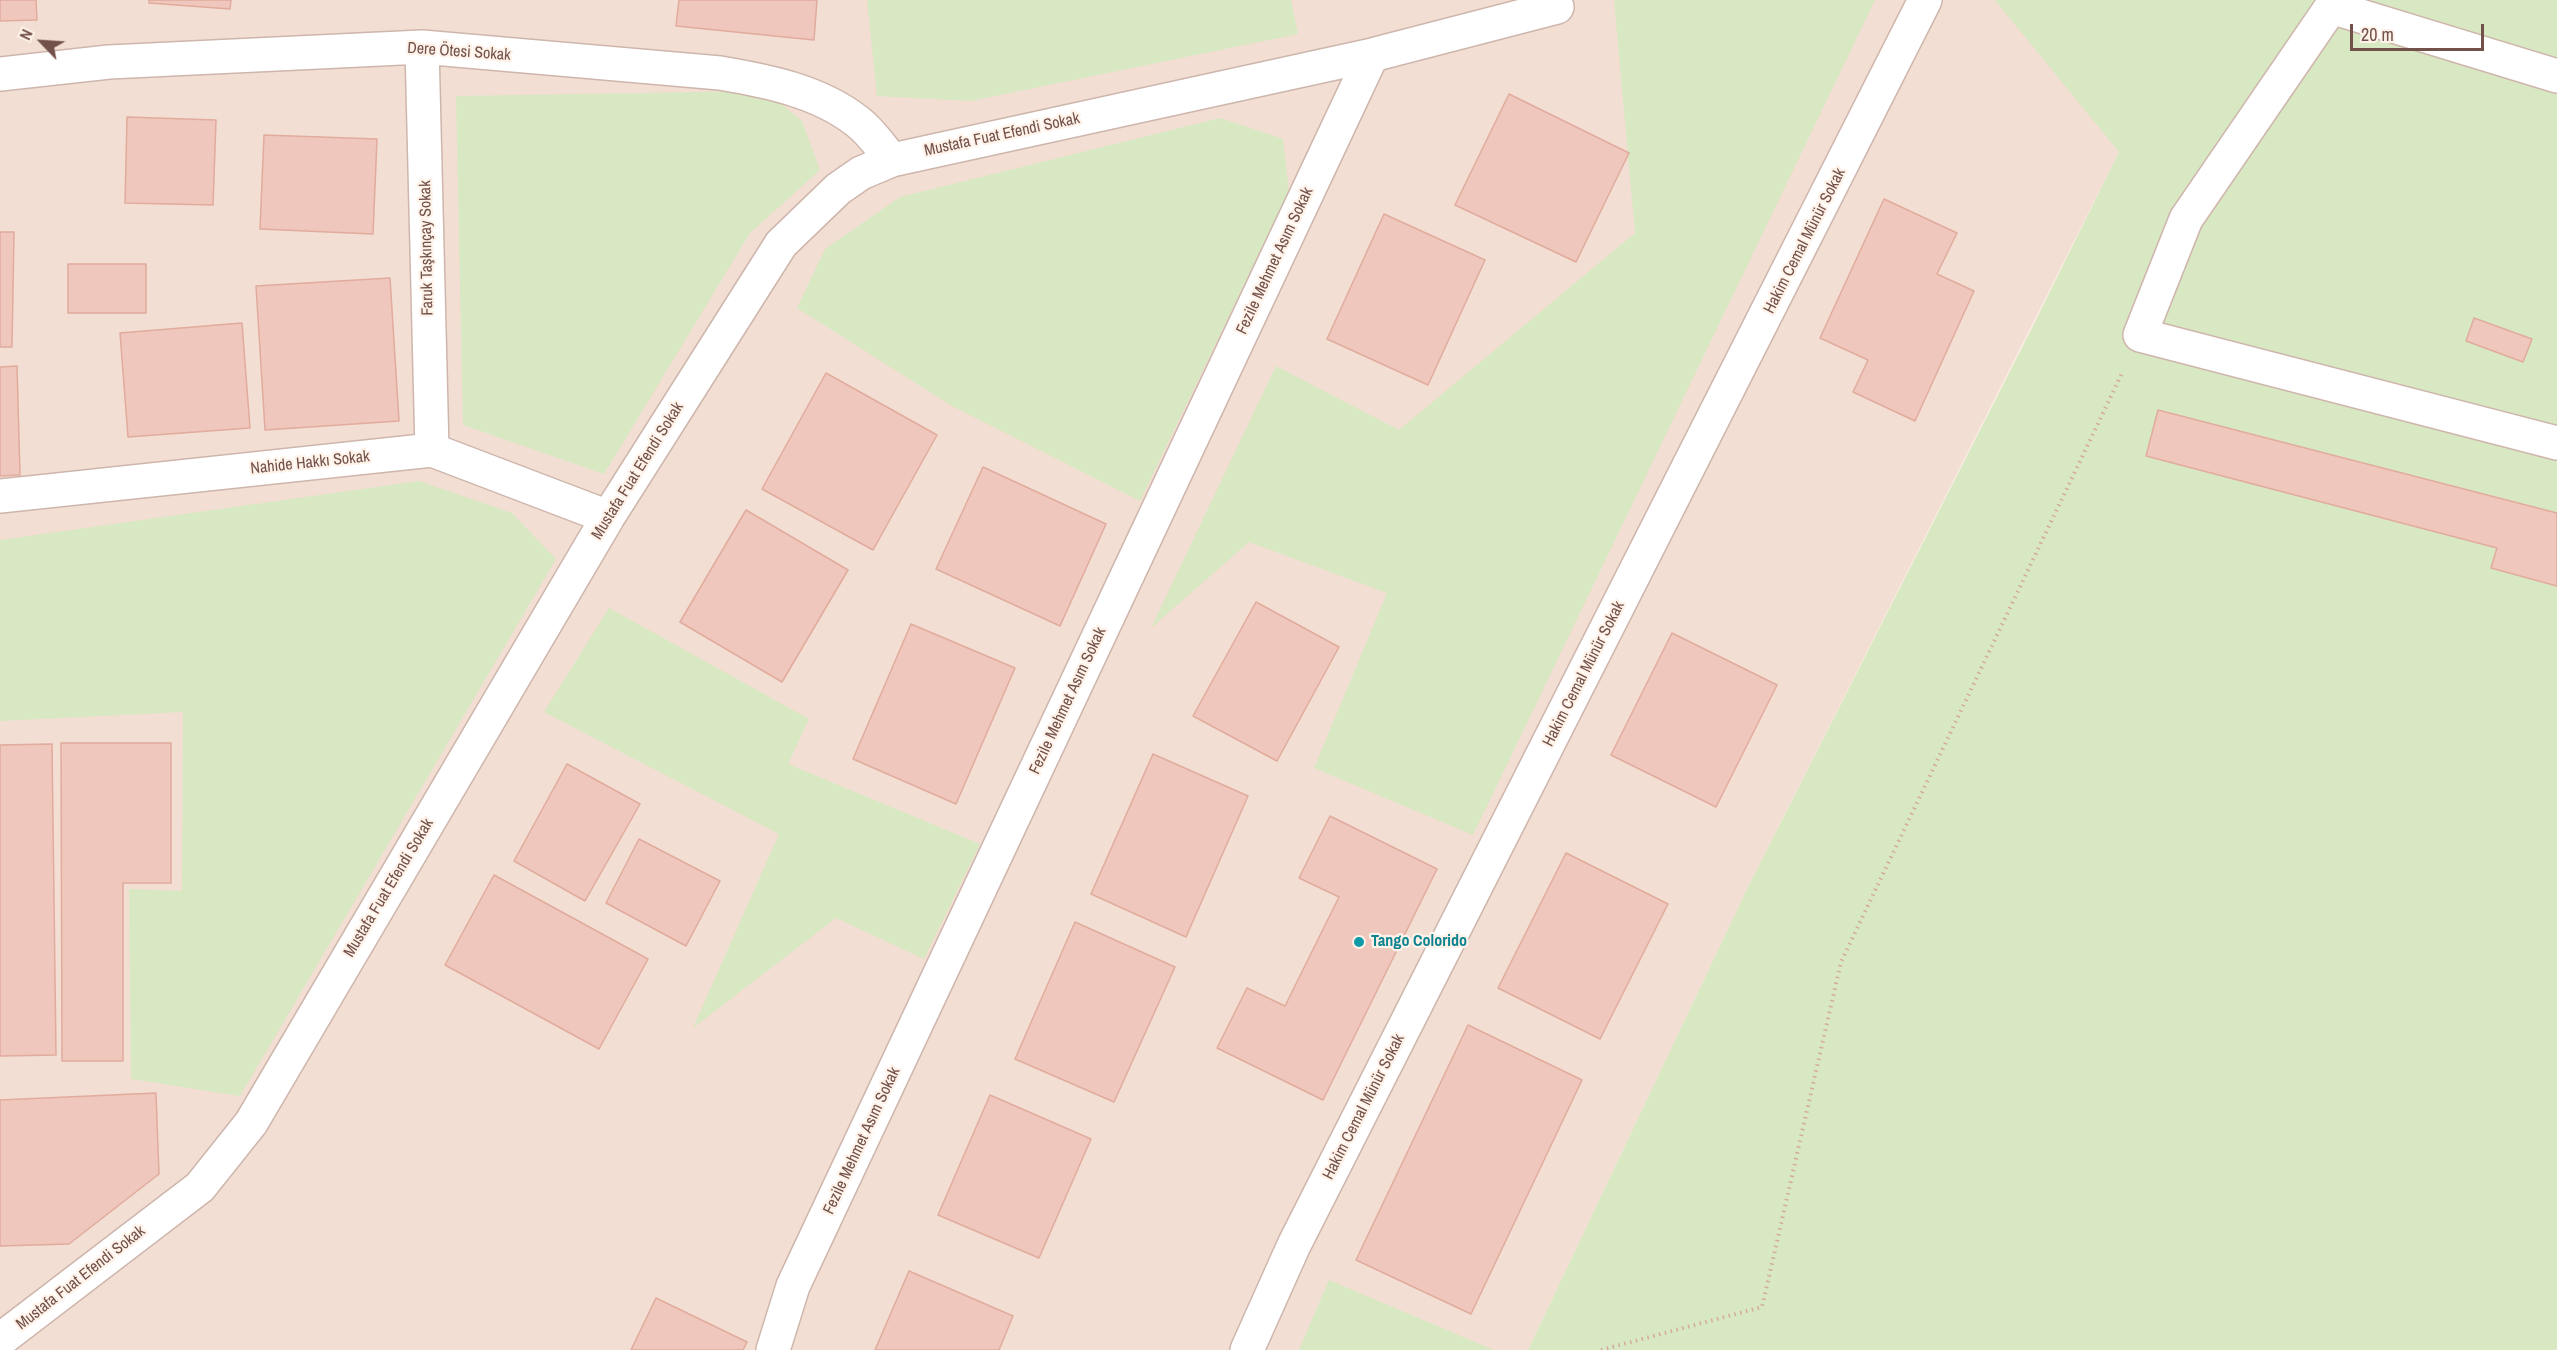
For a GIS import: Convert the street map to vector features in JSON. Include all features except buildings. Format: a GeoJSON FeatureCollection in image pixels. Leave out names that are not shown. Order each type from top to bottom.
{"type":"FeatureCollection","features":[{"type":"Feature","properties":{"kind":"street","name":"Hakim Cemal Münür Sokak"},"geometry":{"type":"LineString","coordinates":[[1247,1350],[1305,1224],[1926,0]]}},
{"type":"Feature","properties":{"kind":"street"},"geometry":{"type":"LineString","coordinates":[[2557,76],[2333,3],[2186,219],[2140,335],[2557,442]]}},
{"type":"Feature","properties":{"kind":"street","name":"Mustafa Fuat Efendi Sokak"},"geometry":{"type":"LineString","coordinates":[[0,1340],[200,1187],[251,1123],[608,517],[782,244],[838,189],[861,173],[892,160],[1372,55],[1557,7]]}},
{"type":"Feature","properties":{"kind":"street","name":"Dere Ötesi Sokak"},"geometry":{"type":"LineString","coordinates":[[0,74],[109,62],[422,47],[720,73],[763,81],[835,105],[860,123],[892,160]]}},
{"type":"Feature","properties":{"kind":"street","name":"Faruk Taşkınçay Sokak"},"geometry":{"type":"LineString","coordinates":[[422,47],[432,450]]}},
{"type":"Feature","properties":{"kind":"street","name":"Fezile Mehmet Asım Sokak"},"geometry":{"type":"LineString","coordinates":[[773,1350],[798,1275],[1372,55]]}},
{"type":"Feature","properties":{"kind":"street","name":"Nahide Hakkı Sokak"},"geometry":{"type":"LineString","coordinates":[[0,496],[432,450],[608,517]]}},
{"type":"Feature","properties":{"kind":"path"},"geometry":{"type":"LineString","coordinates":[[1601,1350],[1762,1307],[1841,962],[2140,335]]}},
{"type":"Feature","properties":{"kind":"shaded area"},"geometry":{"type":"Polygon","coordinates":[[[0,0],[2035,0],[2119,152],[1748,887],[1528,1350],[0,1350],[0,0]]]}},
{"type":"Feature","properties":{"kind":"green space"},"geometry":{"type":"Polygon","coordinates":[[[867,0],[1291,0],[1298,34],[971,101],[877,96],[867,0]]]}},
{"type":"Feature","properties":{"kind":"green space"},"geometry":{"type":"Polygon","coordinates":[[[1614,0],[1875,0],[1473,835],[1314,768],[1387,593],[1249,542],[1151,628],[1276,366],[1399,430],[1635,233],[1614,0]]]}},
{"type":"Feature","properties":{"kind":"green space"},"geometry":{"type":"Polygon","coordinates":[[[1995,0],[2557,0],[2557,1350],[1528,1350],[1748,887],[2119,152],[1995,0]]]}},
{"type":"Feature","properties":{"kind":"green space"},"geometry":{"type":"Polygon","coordinates":[[[765,91],[802,121],[820,170],[750,233],[604,474],[463,425],[456,96],[765,91]]]}},
{"type":"Feature","properties":{"kind":"green space"},"geometry":{"type":"Polygon","coordinates":[[[1220,118],[1283,139],[1289,191],[1140,501],[952,406],[797,308],[825,249],[900,197],[1220,118]]]}},
{"type":"Feature","properties":{"kind":"green space"},"geometry":{"type":"Polygon","coordinates":[[[419,481],[512,513],[556,559],[240,1096],[131,1079],[129,889],[182,891],[183,712],[0,721],[0,540],[419,481]]]}},
{"type":"Feature","properties":{"kind":"green space"},"geometry":{"type":"Polygon","coordinates":[[[609,608],[809,719],[788,764],[980,844],[924,959],[836,918],[693,1028],[779,834],[544,712],[609,608]]]}},
{"type":"Feature","properties":{"kind":"green space"},"geometry":{"type":"Polygon","coordinates":[[[1329,1280],[1494,1350],[1299,1350],[1329,1280]]]}},
{"type":"Feature","properties":{"kind":"place","name":"Tango Colorido"},"geometry":{"type":"Point","coordinates":[1359,942]}}]}
